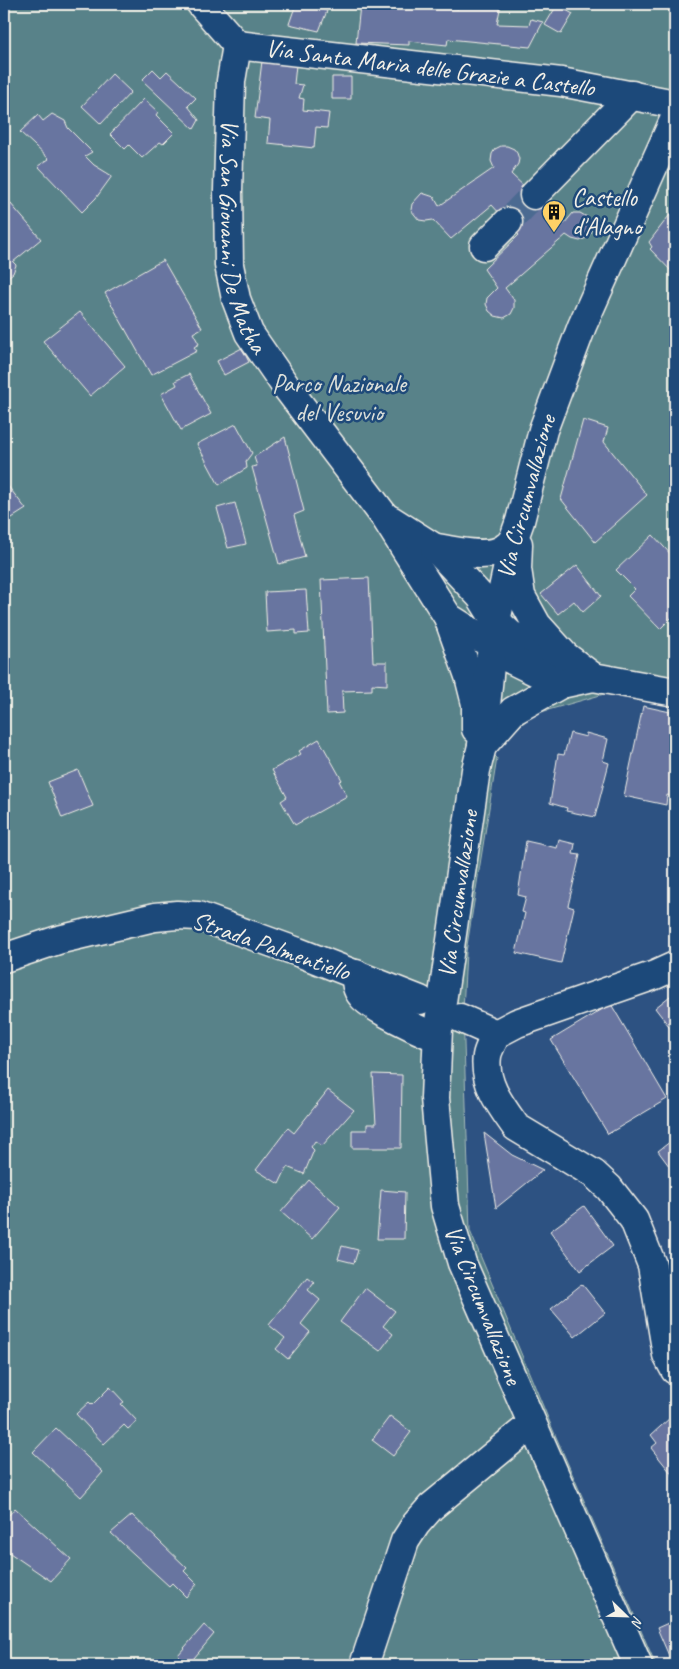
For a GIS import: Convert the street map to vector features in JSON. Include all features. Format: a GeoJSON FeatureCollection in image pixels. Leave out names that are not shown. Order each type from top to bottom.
{"type":"FeatureCollection","features":[{"type":"Feature","properties":{"kind":"street","name":"Via Santa Maria delle Grazie a Castello"},"geometry":{"type":"LineString","coordinates":[[201,4],[237,45],[560,82],[675,104]]}},
{"type":"Feature","properties":{"kind":"street","name":"Via San Giovanni De Matha"},"geometry":{"type":"LineString","coordinates":[[237,45],[231,82],[228,190],[229,265],[236,300],[249,333],[287,388],[380,512]]}},
{"type":"Feature","properties":{"kind":"street"},"geometry":{"type":"LineString","coordinates":[[534,195],[632,95]]}},
{"type":"Feature","properties":{"kind":"street","name":"Via Circumvallazione"},"geometry":{"type":"LineString","coordinates":[[638,1665],[462,1263],[445,1206],[439,1154],[436,1098],[437,1038],[479,758],[494,633],[517,529],[542,430],[582,326],[673,130]]}},
{"type":"Feature","properties":{"kind":"street"},"geometry":{"type":"LineString","coordinates":[[484,246],[508,222]]}},
{"type":"Feature","properties":{"kind":"street"},"geometry":{"type":"LineString","coordinates":[[380,512],[434,548],[480,597],[506,657],[561,684]]}},
{"type":"Feature","properties":{"kind":"street"},"geometry":{"type":"LineString","coordinates":[[380,512],[448,617],[469,676],[476,704],[479,758]]}},
{"type":"Feature","properties":{"kind":"street"},"geometry":{"type":"LineString","coordinates":[[434,548],[475,554],[497,552],[506,548],[517,529]]}},
{"type":"Feature","properties":{"kind":"street"},"geometry":{"type":"LineString","coordinates":[[517,529],[517,569],[521,596],[537,625],[565,656],[593,677]]}},
{"type":"Feature","properties":{"kind":"street"},"geometry":{"type":"LineString","coordinates":[[448,617],[494,633],[511,635],[565,656]]}},
{"type":"Feature","properties":{"kind":"street"},"geometry":{"type":"LineString","coordinates":[[479,758],[513,711],[561,684],[593,677],[675,692]]}},
{"type":"Feature","properties":{"kind":"street","name":"Strada Palmentiello"},"geometry":{"type":"LineString","coordinates":[[4,958],[58,940],[155,917],[198,916],[356,974],[420,1000]]}},
{"type":"Feature","properties":{"kind":"street"},"geometry":{"type":"LineString","coordinates":[[675,966],[655,975],[517,1023],[496,1034],[487,1055],[489,1083],[497,1100],[516,1127],[594,1174],[609,1188],[634,1220],[652,1265],[667,1355],[675,1370]]}},
{"type":"Feature","properties":{"kind":"street"},"geometry":{"type":"LineString","coordinates":[[356,974],[357,988],[363,998],[381,1010],[437,1038]]}},
{"type":"Feature","properties":{"kind":"street"},"geometry":{"type":"LineString","coordinates":[[460,1018],[496,1034]]}},
{"type":"Feature","properties":{"kind":"street"},"geometry":{"type":"LineString","coordinates":[[364,1665],[405,1542],[416,1524],[430,1507],[532,1424]]}},
{"type":"Feature","properties":{"kind":"green space","name":"Parco Nazionale del Vesuvio"},"geometry":{"type":"Polygon","coordinates":[[[4,4],[675,4],[675,701],[618,690],[534,714],[490,751],[497,758],[466,952],[463,1011],[470,1231],[553,1430],[656,1665],[4,1665],[4,4]]]}},
{"type":"Feature","properties":{"kind":"building"},"geometry":{"type":"Polygon","coordinates":[[[296,4],[314,4],[313,6],[327,11],[319,31],[289,24],[296,4]]]}},
{"type":"Feature","properties":{"kind":"building"},"geometry":{"type":"Polygon","coordinates":[[[377,4],[429,4],[458,9],[459,4],[501,4],[497,24],[529,25],[531,19],[543,22],[530,47],[448,39],[447,45],[409,41],[409,45],[356,43],[360,5],[376,7],[377,4]]]}},
{"type":"Feature","properties":{"kind":"building"},"geometry":{"type":"Polygon","coordinates":[[[557,5],[573,14],[561,34],[545,25],[557,5]]]}},
{"type":"Feature","properties":{"kind":"building"},"geometry":{"type":"Polygon","coordinates":[[[262,61],[296,65],[294,84],[303,85],[299,98],[304,99],[303,110],[329,113],[327,128],[316,127],[314,148],[268,143],[270,120],[255,118],[262,61]]]}},
{"type":"Feature","properties":{"kind":"building"},"geometry":{"type":"Polygon","coordinates":[[[153,69],[161,77],[167,71],[196,98],[188,106],[199,120],[194,129],[142,80],[153,69]]]}},
{"type":"Feature","properties":{"kind":"building"},"geometry":{"type":"Polygon","coordinates":[[[112,74],[131,92],[101,124],[82,106],[112,74]]]}},
{"type":"Feature","properties":{"kind":"building"},"geometry":{"type":"Polygon","coordinates":[[[332,77],[351,77],[351,99],[332,99],[332,77]]]}},
{"type":"Feature","properties":{"kind":"building"},"geometry":{"type":"Polygon","coordinates":[[[144,99],[158,112],[156,115],[174,133],[163,144],[160,142],[142,158],[129,145],[125,149],[110,134],[144,99]]]}},
{"type":"Feature","properties":{"kind":"building"},"geometry":{"type":"Polygon","coordinates":[[[52,114],[65,121],[68,128],[92,152],[85,156],[94,165],[112,176],[96,198],[82,212],[38,166],[49,159],[20,132],[38,115],[43,121],[52,114]]]}},
{"type":"Feature","properties":{"kind":"building","name":"Castello d'Alagno"},"geometry":{"type":"Polygon","coordinates":[[[501,146],[514,149],[517,153],[518,164],[511,174],[564,224],[573,213],[580,213],[591,222],[592,231],[588,237],[580,241],[566,235],[505,288],[514,300],[514,308],[511,314],[504,318],[495,316],[489,311],[486,304],[487,298],[497,288],[484,269],[519,235],[492,205],[451,239],[433,220],[419,220],[411,210],[412,204],[422,193],[434,197],[439,206],[494,168],[491,161],[492,154],[495,149],[501,146]]]}},
{"type":"Feature","properties":{"kind":"building"},"geometry":{"type":"Polygon","coordinates":[[[4,196],[41,239],[13,262],[16,265],[13,273],[4,280],[4,196]]]}},
{"type":"Feature","properties":{"kind":"building"},"geometry":{"type":"Polygon","coordinates":[[[675,208],[675,275],[650,249],[652,247],[649,242],[675,208]]]}},
{"type":"Feature","properties":{"kind":"building"},"geometry":{"type":"Polygon","coordinates":[[[163,260],[202,328],[193,333],[199,344],[194,347],[197,351],[151,375],[105,293],[163,260]]]}},
{"type":"Feature","properties":{"kind":"building"},"geometry":{"type":"Polygon","coordinates":[[[80,312],[125,366],[90,396],[43,341],[80,312]]]}},
{"type":"Feature","properties":{"kind":"building"},"geometry":{"type":"Polygon","coordinates":[[[242,348],[249,362],[224,375],[217,361],[242,348]]]}},
{"type":"Feature","properties":{"kind":"building"},"geometry":{"type":"Polygon","coordinates":[[[189,374],[211,414],[181,430],[161,394],[177,385],[175,381],[189,374]]]}},
{"type":"Feature","properties":{"kind":"building"},"geometry":{"type":"Polygon","coordinates":[[[583,420],[608,428],[604,442],[647,495],[595,542],[561,499],[583,420]]]}},
{"type":"Feature","properties":{"kind":"building"},"geometry":{"type":"Polygon","coordinates":[[[236,424],[252,453],[246,461],[247,468],[219,485],[197,444],[236,424]]]}},
{"type":"Feature","properties":{"kind":"building"},"geometry":{"type":"Polygon","coordinates":[[[285,437],[304,511],[294,515],[305,557],[279,564],[252,467],[257,466],[254,457],[285,437]]]}},
{"type":"Feature","properties":{"kind":"building"},"geometry":{"type":"Polygon","coordinates":[[[4,481],[26,509],[4,523],[4,481]]]}},
{"type":"Feature","properties":{"kind":"building"},"geometry":{"type":"Polygon","coordinates":[[[235,503],[246,544],[228,548],[217,508],[235,503]]]}},
{"type":"Feature","properties":{"kind":"building"},"geometry":{"type":"Polygon","coordinates":[[[653,535],[675,559],[675,614],[660,629],[628,596],[635,589],[616,570],[653,535]]]}},
{"type":"Feature","properties":{"kind":"building"},"geometry":{"type":"Polygon","coordinates":[[[577,565],[601,596],[583,612],[574,601],[558,614],[541,594],[577,565]]]}},
{"type":"Feature","properties":{"kind":"building"},"geometry":{"type":"Polygon","coordinates":[[[369,578],[373,662],[387,662],[387,685],[372,684],[372,690],[342,691],[343,713],[327,714],[321,580],[369,578]]]}},
{"type":"Feature","properties":{"kind":"building"},"geometry":{"type":"Polygon","coordinates":[[[306,590],[309,633],[296,634],[296,630],[267,632],[265,592],[306,590]]]}},
{"type":"Feature","properties":{"kind":"building"},"geometry":{"type":"Polygon","coordinates":[[[643,706],[675,713],[675,797],[667,795],[666,805],[624,796],[643,706]]]}},
{"type":"Feature","properties":{"kind":"building"},"geometry":{"type":"Polygon","coordinates":[[[570,733],[586,737],[586,733],[608,739],[603,761],[609,763],[595,817],[566,811],[567,808],[550,803],[558,754],[564,755],[570,733]]]}},
{"type":"Feature","properties":{"kind":"building"},"geometry":{"type":"Polygon","coordinates":[[[319,739],[342,780],[339,781],[347,796],[295,825],[281,801],[287,797],[272,770],[301,754],[299,751],[319,739]]]}},
{"type":"Feature","properties":{"kind":"building"},"geometry":{"type":"Polygon","coordinates":[[[78,770],[93,806],[62,818],[48,782],[78,770]]]}},
{"type":"Feature","properties":{"kind":"building"},"geometry":{"type":"Polygon","coordinates":[[[559,840],[575,844],[573,854],[580,855],[568,906],[574,908],[561,963],[516,953],[525,913],[522,912],[526,897],[518,895],[526,841],[557,848],[559,840]]]}},
{"type":"Feature","properties":{"kind":"building"},"geometry":{"type":"Polygon","coordinates":[[[675,992],[675,1034],[655,1008],[675,992]]]}},
{"type":"Feature","properties":{"kind":"building"},"geometry":{"type":"Polygon","coordinates":[[[611,1004],[667,1099],[608,1134],[551,1040],[611,1004]]]}},
{"type":"Feature","properties":{"kind":"building"},"geometry":{"type":"Polygon","coordinates":[[[373,1074],[402,1075],[401,1148],[352,1148],[352,1130],[367,1130],[367,1124],[376,1124],[373,1074]]]}},
{"type":"Feature","properties":{"kind":"building"},"geometry":{"type":"Polygon","coordinates":[[[328,1090],[354,1110],[322,1146],[315,1141],[311,1147],[314,1150],[304,1174],[287,1167],[279,1184],[256,1170],[288,1128],[294,1133],[328,1090]]]}},
{"type":"Feature","properties":{"kind":"building"},"geometry":{"type":"Polygon","coordinates":[[[484,1133],[512,1155],[543,1170],[496,1208],[484,1133]]]}},
{"type":"Feature","properties":{"kind":"building"},"geometry":{"type":"Polygon","coordinates":[[[675,1138],[675,1174],[658,1151],[675,1138]]]}},
{"type":"Feature","properties":{"kind":"building"},"geometry":{"type":"Polygon","coordinates":[[[309,1180],[340,1207],[312,1239],[281,1212],[309,1180]]]}},
{"type":"Feature","properties":{"kind":"building"},"geometry":{"type":"Polygon","coordinates":[[[381,1190],[405,1192],[404,1239],[377,1239],[381,1190]]]}},
{"type":"Feature","properties":{"kind":"building"},"geometry":{"type":"Polygon","coordinates":[[[584,1206],[613,1246],[580,1271],[550,1231],[584,1206]]]}},
{"type":"Feature","properties":{"kind":"building"},"geometry":{"type":"Polygon","coordinates":[[[342,1246],[358,1250],[354,1263],[338,1259],[342,1246]]]}},
{"type":"Feature","properties":{"kind":"building"},"geometry":{"type":"Polygon","coordinates":[[[307,1277],[314,1282],[308,1290],[320,1300],[301,1324],[310,1332],[288,1359],[276,1349],[285,1338],[269,1325],[307,1277]]]}},
{"type":"Feature","properties":{"kind":"building"},"geometry":{"type":"Polygon","coordinates":[[[582,1284],[605,1313],[575,1337],[551,1309],[582,1284]]]}},
{"type":"Feature","properties":{"kind":"building"},"geometry":{"type":"Polygon","coordinates":[[[365,1288],[395,1311],[383,1326],[393,1334],[380,1351],[340,1322],[365,1288]]]}},
{"type":"Feature","properties":{"kind":"building"},"geometry":{"type":"Polygon","coordinates":[[[110,1387],[124,1402],[121,1404],[137,1421],[128,1429],[124,1425],[104,1444],[76,1414],[89,1402],[92,1405],[110,1387]]]}},
{"type":"Feature","properties":{"kind":"building"},"geometry":{"type":"Polygon","coordinates":[[[390,1416],[411,1432],[393,1456],[372,1440],[390,1416]]]}},
{"type":"Feature","properties":{"kind":"building"},"geometry":{"type":"Polygon","coordinates":[[[670,1418],[675,1424],[675,1478],[651,1448],[657,1443],[651,1435],[670,1418]]]}},
{"type":"Feature","properties":{"kind":"building"},"geometry":{"type":"Polygon","coordinates":[[[56,1428],[103,1472],[81,1497],[33,1452],[56,1428]]]}},
{"type":"Feature","properties":{"kind":"building"},"geometry":{"type":"Polygon","coordinates":[[[15,1508],[71,1559],[51,1581],[4,1549],[4,1510],[9,1515],[15,1508]]]}},
{"type":"Feature","properties":{"kind":"building"},"geometry":{"type":"Polygon","coordinates":[[[132,1515],[187,1568],[184,1571],[197,1584],[186,1597],[172,1583],[169,1586],[111,1533],[132,1515]]]}},
{"type":"Feature","properties":{"kind":"building"},"geometry":{"type":"Polygon","coordinates":[[[675,1620],[675,1665],[673,1665],[657,1628],[675,1620]]]}},
{"type":"Feature","properties":{"kind":"building"},"geometry":{"type":"Polygon","coordinates":[[[204,1625],[214,1634],[189,1664],[178,1655],[204,1625]]]}},
{"type":"Feature","properties":{"kind":"tunnel"},"geometry":{"type":"LineString","coordinates":[[508,222],[534,195]]}},
{"type":"Feature","properties":{"kind":"place","name":"Castello d'Alagno"},"geometry":{"type":"Point","coordinates":[554,233]}}]}
